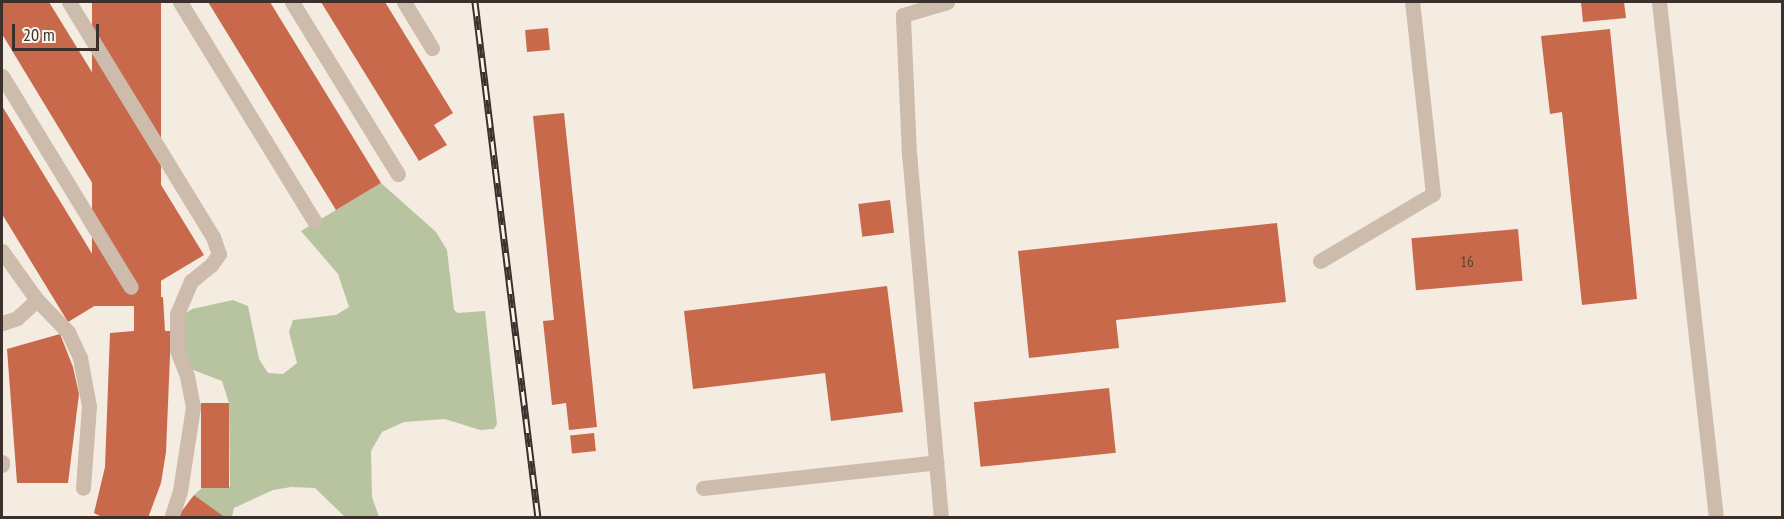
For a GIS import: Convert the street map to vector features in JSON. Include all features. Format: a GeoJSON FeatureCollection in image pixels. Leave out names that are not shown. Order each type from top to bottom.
{"type":"FeatureCollection","features":[{"type":"Feature","properties":{"kind":"street"},"geometry":{"type":"LineString","coordinates":[[69,2],[213,237],[219,254],[211,266],[191,281],[177,314],[177,350],[187,376],[193,407],[180,491],[171,518]]}},
{"type":"Feature","properties":{"kind":"street"},"geometry":{"type":"LineString","coordinates":[[180,2],[314,221]]}},
{"type":"Feature","properties":{"kind":"street"},"geometry":{"type":"LineString","coordinates":[[292,2],[398,174]]}},
{"type":"Feature","properties":{"kind":"street"},"geometry":{"type":"LineString","coordinates":[[404,2],[432,48]]}},
{"type":"Feature","properties":{"kind":"street"},"geometry":{"type":"LineString","coordinates":[[941,518],[909,155],[903,15],[947,2]]}},
{"type":"Feature","properties":{"kind":"street"},"geometry":{"type":"LineString","coordinates":[[1320,261],[1433,194],[1412,2]]}},
{"type":"Feature","properties":{"kind":"street"},"geometry":{"type":"LineString","coordinates":[[1659,2],[1716,518]]}},
{"type":"Feature","properties":{"kind":"street"},"geometry":{"type":"LineString","coordinates":[[2,76],[131,287]]}},
{"type":"Feature","properties":{"kind":"street"},"geometry":{"type":"LineString","coordinates":[[2,251],[36,300],[68,333],[80,358],[89,406],[83,488]]}},
{"type":"Feature","properties":{"kind":"street"},"geometry":{"type":"LineString","coordinates":[[2,323],[18,318],[36,300]]}},
{"type":"Feature","properties":{"kind":"street"},"geometry":{"type":"LineString","coordinates":[[703,488],[937,462]]}},
{"type":"Feature","properties":{"kind":"green space"},"geometry":{"type":"Polygon","coordinates":[[[381,183],[436,232],[447,250],[454,310],[458,313],[485,311],[497,424],[494,429],[480,430],[445,419],[404,422],[382,432],[371,451],[372,497],[379,517],[345,517],[315,488],[291,487],[273,490],[234,508],[232,517],[224,517],[194,495],[202,488],[230,487],[229,403],[222,381],[188,368],[181,348],[181,316],[192,309],[233,300],[248,306],[259,359],[268,373],[283,374],[297,363],[289,332],[293,320],[336,315],[349,307],[338,274],[301,231],[381,183]]]}},
{"type":"Feature","properties":{"kind":"building"},"geometry":{"type":"Polygon","coordinates":[[[2,2],[49,2],[204,255],[154,285],[2,34],[2,2]]]}},
{"type":"Feature","properties":{"kind":"building"},"geometry":{"type":"Polygon","coordinates":[[[92,2],[161,2],[161,306],[92,306],[92,2]]]}},
{"type":"Feature","properties":{"kind":"building"},"geometry":{"type":"Polygon","coordinates":[[[208,2],[270,2],[381,183],[336,210],[208,2]]]}},
{"type":"Feature","properties":{"kind":"building"},"geometry":{"type":"Polygon","coordinates":[[[321,2],[385,2],[453,113],[434,125],[447,145],[419,161],[321,2]]]}},
{"type":"Feature","properties":{"kind":"building"},"geometry":{"type":"Polygon","coordinates":[[[1581,2],[1624,2],[1626,18],[1583,22],[1581,2]]]}},
{"type":"Feature","properties":{"kind":"building"},"geometry":{"type":"Polygon","coordinates":[[[548,28],[550,50],[527,52],[525,30],[548,28]]]}},
{"type":"Feature","properties":{"kind":"building"},"geometry":{"type":"Polygon","coordinates":[[[1610,29],[1637,299],[1582,305],[1562,112],[1550,114],[1541,36],[1610,29]]]}},
{"type":"Feature","properties":{"kind":"building"},"geometry":{"type":"Polygon","coordinates":[[[2,106],[116,293],[68,322],[2,214],[2,106]]]}},
{"type":"Feature","properties":{"kind":"building"},"geometry":{"type":"Polygon","coordinates":[[[564,113],[597,427],[569,430],[566,403],[552,405],[543,321],[554,320],[533,116],[564,113]]]}},
{"type":"Feature","properties":{"kind":"building"},"geometry":{"type":"Polygon","coordinates":[[[890,200],[894,233],[862,237],[858,204],[890,200]]]}},
{"type":"Feature","properties":{"kind":"building"},"geometry":{"type":"Polygon","coordinates":[[[1277,223],[1286,302],[1116,320],[1119,348],[1029,358],[1018,251],[1277,223]]]}},
{"type":"Feature","properties":{"kind":"building"},"geometry":{"type":"Polygon","coordinates":[[[1518,229],[1523,281],[1416,290],[1411,238],[1518,229]]]}},
{"type":"Feature","properties":{"kind":"building"},"geometry":{"type":"Polygon","coordinates":[[[887,286],[903,412],[831,421],[825,373],[693,389],[684,311],[887,286]]]}},
{"type":"Feature","properties":{"kind":"building"},"geometry":{"type":"Polygon","coordinates":[[[163,297],[165,331],[171,331],[166,452],[161,483],[148,518],[104,518],[94,513],[105,467],[110,333],[134,331],[134,299],[163,297]]]}},
{"type":"Feature","properties":{"kind":"building"},"geometry":{"type":"Polygon","coordinates":[[[60,334],[73,367],[79,394],[68,483],[17,483],[7,349],[60,334]]]}},
{"type":"Feature","properties":{"kind":"building"},"geometry":{"type":"Polygon","coordinates":[[[1109,388],[1116,453],[981,467],[974,402],[1109,388]]]}},
{"type":"Feature","properties":{"kind":"building"},"geometry":{"type":"Polygon","coordinates":[[[201,403],[229,403],[229,488],[201,488],[201,403]]]}},
{"type":"Feature","properties":{"kind":"building"},"geometry":{"type":"Polygon","coordinates":[[[594,433],[596,451],[572,453],[570,436],[594,433]]]}},
{"type":"Feature","properties":{"kind":"building"},"geometry":{"type":"Polygon","coordinates":[[[194,495],[226,518],[180,518],[178,516],[194,495]]]}},
{"type":"Feature","properties":{"kind":"railway"},"geometry":{"type":"LineString","coordinates":[[475,2],[538,518]]}}]}
